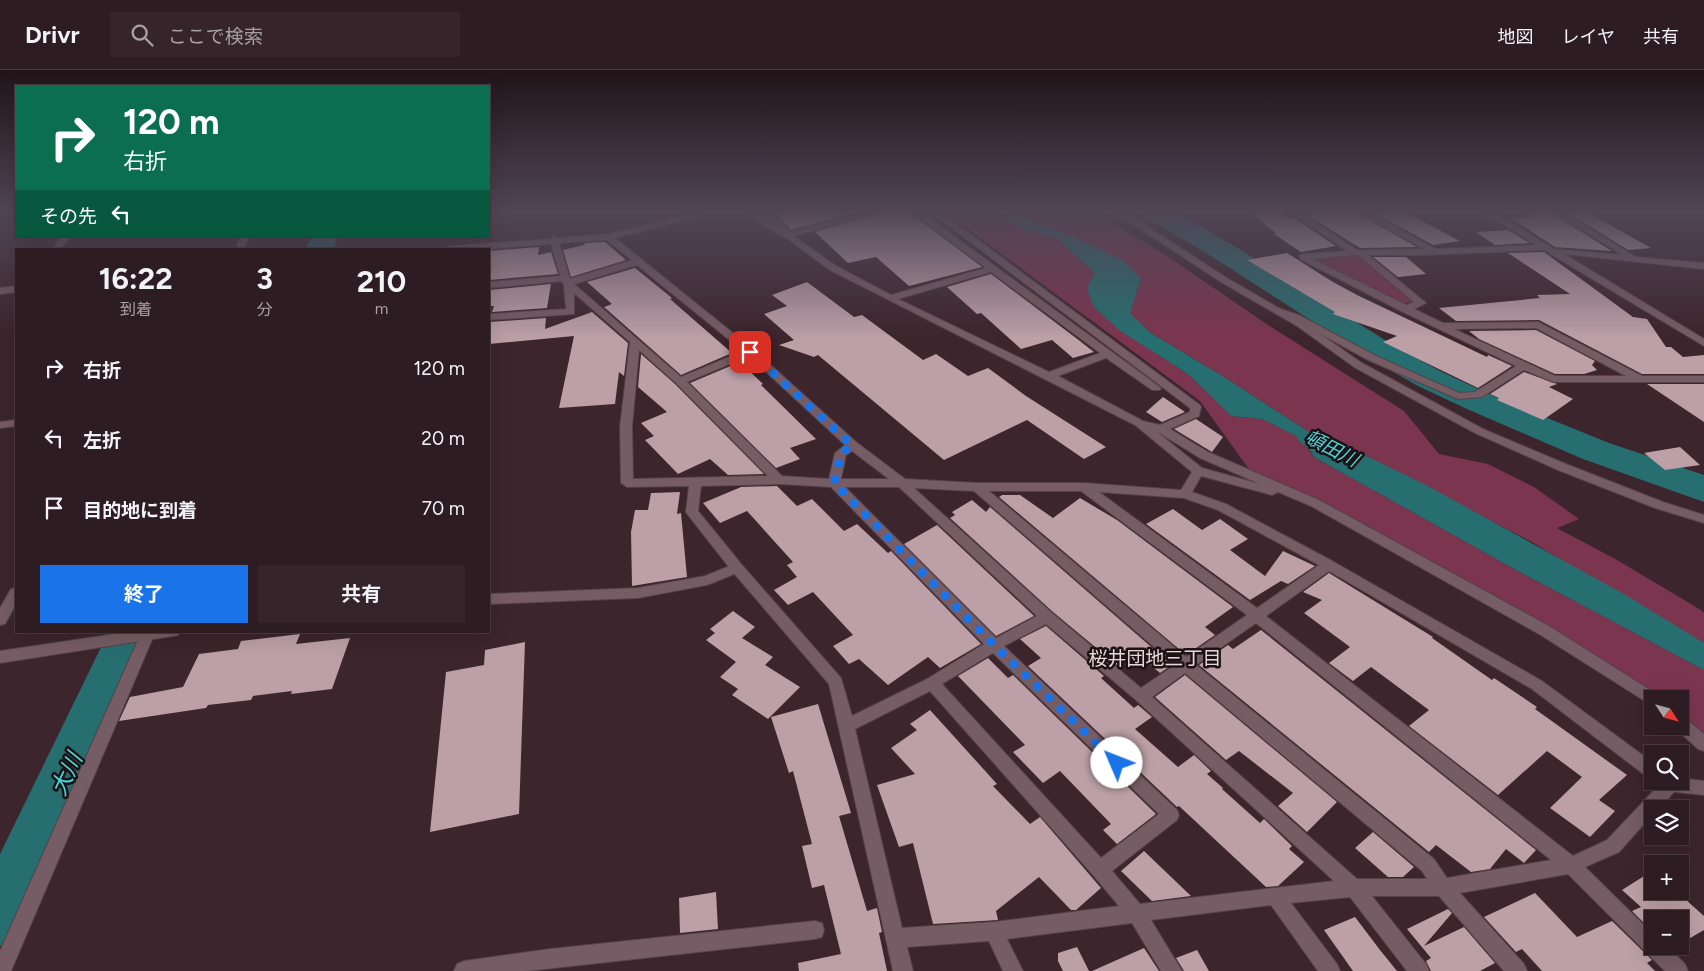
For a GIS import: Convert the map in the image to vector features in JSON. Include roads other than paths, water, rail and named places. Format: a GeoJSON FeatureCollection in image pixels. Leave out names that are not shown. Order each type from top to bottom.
{"type":"FeatureCollection","features":[{"type":"Feature","properties":{"kind":"street"},"geometry":{"type":"LineString","coordinates":[[490,318],[571,312],[567,281],[558,253]]}},
{"type":"Feature","properties":{"kind":"street"},"geometry":{"type":"LineString","coordinates":[[630,253],[750,352],[852,445],[902,483],[1047,616],[1141,696],[1354,888],[1420,971]]}},
{"type":"Feature","properties":{"kind":"street"},"geometry":{"type":"LineString","coordinates":[[813,253],[833,268],[890,298],[1049,376],[1138,423],[1198,471],[1315,503]]}},
{"type":"Feature","properties":{"kind":"street"},"geometry":{"type":"LineString","coordinates":[[972,253],[1107,354],[1195,414]]}},
{"type":"Feature","properties":{"kind":"street"},"geometry":{"type":"LineString","coordinates":[[988,253],[1196,407],[1195,414]]}},
{"type":"Feature","properties":{"kind":"street"},"geometry":{"type":"LineString","coordinates":[[1184,253],[1300,324],[1358,365],[1479,431],[1659,505],[1704,519]]}},
{"type":"Feature","properties":{"kind":"street"},"geometry":{"type":"LineString","coordinates":[[1346,253],[1303,257],[1438,326],[1553,379],[1704,380]]}},
{"type":"Feature","properties":{"kind":"street"},"geometry":{"type":"LineString","coordinates":[[1358,253],[1421,302],[1404,309]]}},
{"type":"Feature","properties":{"kind":"street"},"geometry":{"type":"LineString","coordinates":[[1555,253],[1704,343]]}},
{"type":"Feature","properties":{"kind":"street"},"geometry":{"type":"LineString","coordinates":[[1584,253],[1704,266]]}},
{"type":"Feature","properties":{"kind":"street"},"geometry":{"type":"LineString","coordinates":[[1626,253],[1637,259]]}},
{"type":"Feature","properties":{"kind":"street"},"geometry":{"type":"LineString","coordinates":[[490,284],[567,281],[640,261]]}},
{"type":"Feature","properties":{"kind":"street"},"geometry":{"type":"LineString","coordinates":[[890,298],[993,268]]}},
{"type":"Feature","properties":{"kind":"street"},"geometry":{"type":"LineString","coordinates":[[567,281],[680,381],[779,480]]}},
{"type":"Feature","properties":{"kind":"street"},"geometry":{"type":"LineString","coordinates":[[0,290],[15,289]]}},
{"type":"Feature","properties":{"kind":"street"},"geometry":{"type":"LineString","coordinates":[[1276,310],[1296,317],[1372,358],[1458,396],[1478,395],[1523,366]]}},
{"type":"Feature","properties":{"kind":"street"},"geometry":{"type":"LineString","coordinates":[[1438,326],[1538,325],[1643,380]]}},
{"type":"Feature","properties":{"kind":"street"},"geometry":{"type":"LineString","coordinates":[[636,341],[626,427],[627,483],[779,480],[976,487],[1084,487],[1185,494],[1222,507],[1329,564],[1537,685],[1644,764]]}},
{"type":"Feature","properties":{"kind":"street"},"geometry":{"type":"LineString","coordinates":[[680,381],[750,352]]}},
{"type":"Feature","properties":{"kind":"street"},"geometry":{"type":"LineString","coordinates":[[1049,376],[1107,354]]}},
{"type":"Feature","properties":{"kind":"street"},"geometry":{"type":"LineString","coordinates":[[1161,429],[1195,414]]}},
{"type":"Feature","properties":{"kind":"street"},"geometry":{"type":"LineString","coordinates":[[0,425],[15,423]]}},
{"type":"Feature","properties":{"kind":"street"},"geometry":{"type":"LineString","coordinates":[[1138,423],[1161,429],[1204,455],[1315,503],[1544,630],[1644,693]]}},
{"type":"Feature","properties":{"kind":"street"},"geometry":{"type":"LineString","coordinates":[[834,483],[841,454],[852,445]]}},
{"type":"Feature","properties":{"kind":"street"},"geometry":{"type":"LineString","coordinates":[[1185,494],[1198,471]]}},
{"type":"Feature","properties":{"kind":"street"},"geometry":{"type":"LineString","coordinates":[[696,482],[692,512],[736,568],[836,682],[903,971]]}},
{"type":"Feature","properties":{"kind":"street"},"geometry":{"type":"LineString","coordinates":[[834,483],[994,645],[1171,816],[1100,870]]}},
{"type":"Feature","properties":{"kind":"street"},"geometry":{"type":"LineString","coordinates":[[976,487],[1185,665],[1428,865],[1443,887],[1517,971]]}},
{"type":"Feature","properties":{"kind":"street"},"geometry":{"type":"LineString","coordinates":[[1084,487],[1256,615],[1571,865],[1644,937]]}},
{"type":"Feature","properties":{"kind":"street"},"geometry":{"type":"LineString","coordinates":[[1141,696],[1329,564]]}},
{"type":"Feature","properties":{"kind":"street"},"geometry":{"type":"LineString","coordinates":[[490,599],[638,593],[707,580],[736,568]]}},
{"type":"Feature","properties":{"kind":"street"},"geometry":{"type":"LineString","coordinates":[[0,620],[15,595]]}},
{"type":"Feature","properties":{"kind":"street"},"geometry":{"type":"LineString","coordinates":[[845,727],[932,683],[994,645],[1047,616]]}},
{"type":"Feature","properties":{"kind":"street"},"geometry":{"type":"LineString","coordinates":[[0,657],[160,633]]}},
{"type":"Feature","properties":{"kind":"street"},"geometry":{"type":"LineString","coordinates":[[1,971],[147,635]]}},
{"type":"Feature","properties":{"kind":"street"},"geometry":{"type":"LineString","coordinates":[[932,683],[1100,870],[1137,914],[1172,971]]}},
{"type":"Feature","properties":{"kind":"street"},"geometry":{"type":"LineString","coordinates":[[1689,731],[1704,744]]}},
{"type":"Feature","properties":{"kind":"street"},"geometry":{"type":"LineString","coordinates":[[1689,786],[1702,788]]}},
{"type":"Feature","properties":{"kind":"street"},"geometry":{"type":"LineString","coordinates":[[896,938],[994,931],[1354,888],[1443,887],[1571,865],[1613,846],[1663,790]]}},
{"type":"Feature","properties":{"kind":"street"},"geometry":{"type":"LineString","coordinates":[[1275,896],[1330,971]]}},
{"type":"Feature","properties":{"kind":"street"},"geometry":{"type":"LineString","coordinates":[[464,971],[550,958],[815,930]]}},
{"type":"Feature","properties":{"kind":"street"},"geometry":{"type":"LineString","coordinates":[[994,931],[1012,971]]}},
{"type":"Feature","properties":{"kind":"street"},"geometry":{"type":"LineString","coordinates":[[1662,955],[1678,971]]}},
{"type":"Feature","properties":{"kind":"water","name":"頓田川"},"geometry":{"type":"Polygon","coordinates":[[[1073,253],[1108,253],[1124,261],[1141,278],[1130,313],[1151,333],[1309,432],[1356,451],[1426,485],[1624,594],[1704,643],[1704,670],[1514,569],[1314,457],[1309,449],[1297,439],[1298,437],[1262,419],[1231,416],[1188,374],[1119,330],[1094,307],[1087,289],[1094,272],[1073,253]]]}},
{"type":"Feature","properties":{"kind":"waterway"},"geometry":{"type":"LineString","coordinates":[[1226,253],[1390,357],[1430,379],[1479,402],[1596,451],[1704,489]]}},
{"type":"Feature","properties":{"kind":"waterway","name":"大川"},"geometry":{"type":"LineString","coordinates":[[0,917],[131,633]]}},
{"type":"Feature","properties":{"kind":"district","name":"桜井団地三丁目"},"geometry":{"type":"Point","coordinates":[1155,658]}}]}
